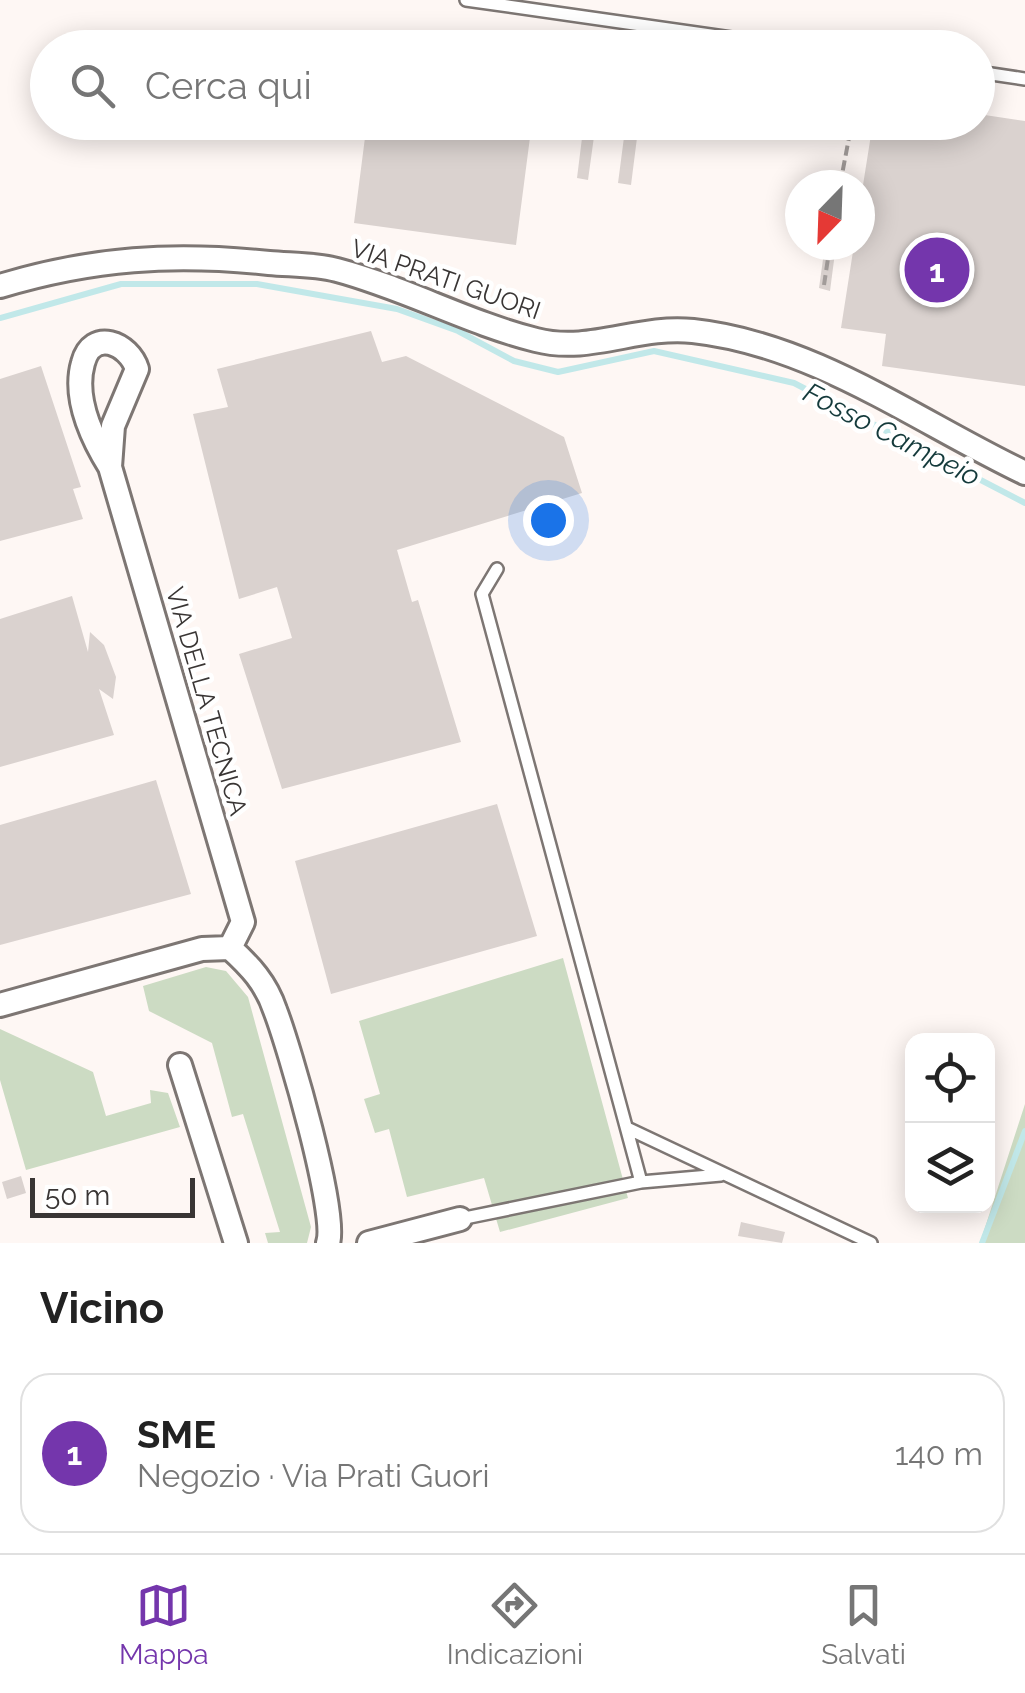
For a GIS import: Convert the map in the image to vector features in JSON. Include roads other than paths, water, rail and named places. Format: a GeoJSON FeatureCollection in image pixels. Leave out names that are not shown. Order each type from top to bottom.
{"type":"FeatureCollection","features":[{"type":"Feature","properties":{"kind":"street","name":"VIA PRATI GUORI"},"geometry":{"type":"LineString","coordinates":[[0,286],[94,264],[160,255],[202,256],[334,269],[537,341],[583,346],[651,330],[696,331],[798,357],[1025,473]]}},
{"type":"Feature","properties":{"kind":"street"},"geometry":{"type":"LineString","coordinates":[[112,341],[124,346],[137,369],[112,426],[110,467],[92,438],[82,366],[86,352],[99,343],[112,341]]}},
{"type":"Feature","properties":{"kind":"street","name":"VIA DELLA TECNICA"},"geometry":{"type":"LineString","coordinates":[[110,467],[243,922],[230,948]]}},
{"type":"Feature","properties":{"kind":"street"},"geometry":{"type":"LineString","coordinates":[[0,1005],[202,950],[230,948],[256,971],[275,1009],[325,1186],[332,1231],[328,1243]]}},
{"type":"Feature","properties":{"kind":"street"},"geometry":{"type":"LineString","coordinates":[[180,1064],[236,1243]]}},
{"type":"Feature","properties":{"kind":"street"},"geometry":{"type":"LineString","coordinates":[[369,1243],[460,1219]]}},
{"type":"Feature","properties":{"kind":"lane"},"geometry":{"type":"LineString","coordinates":[[466,0],[676,30]]}},
{"type":"Feature","properties":{"kind":"lane"},"geometry":{"type":"LineString","coordinates":[[995,75],[1025,79]]}},
{"type":"Feature","properties":{"kind":"lane"},"geometry":{"type":"LineString","coordinates":[[497,569],[482,594],[641,1182]]}},
{"type":"Feature","properties":{"kind":"lane"},"geometry":{"type":"LineString","coordinates":[[626,1128],[871,1243]]}},
{"type":"Feature","properties":{"kind":"lane"},"geometry":{"type":"LineString","coordinates":[[460,1219],[641,1182],[725,1174]]}},
{"type":"Feature","properties":{"kind":"waterway","name":"Fosso Campeio"},"geometry":{"type":"LineString","coordinates":[[0,318],[121,284],[257,284],[397,309],[458,331],[514,361],[558,372],[654,351],[794,383],[1025,503]]}},
{"type":"Feature","properties":{"kind":"waterway"},"geometry":{"type":"LineString","coordinates":[[982,1243],[1025,1131]]}},
{"type":"Feature","properties":{"kind":"place","name":"SME"},"geometry":{"type":"Point","coordinates":[937,270]}}]}
